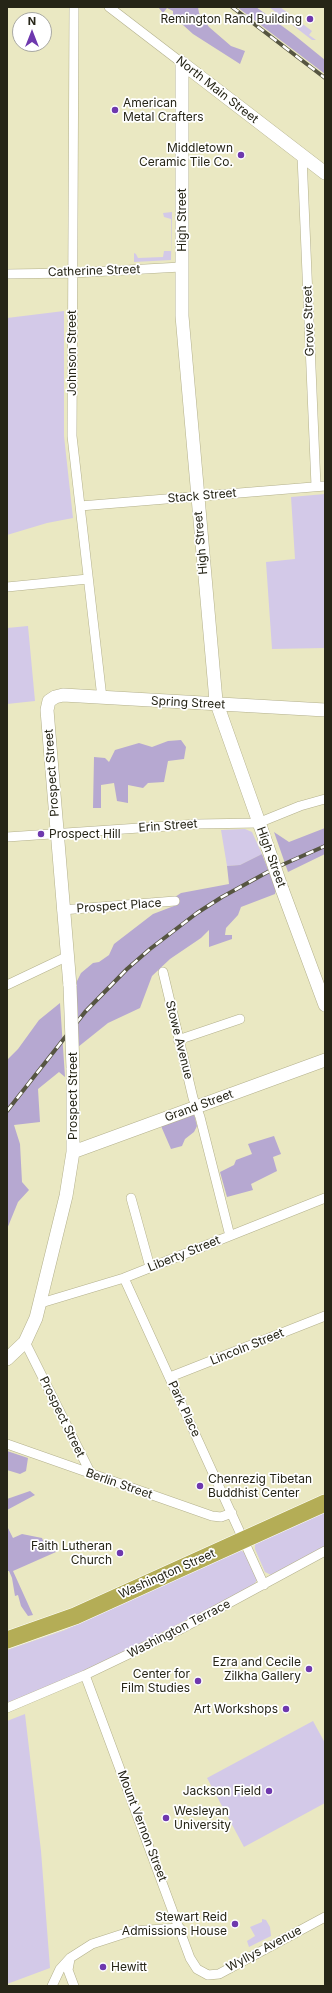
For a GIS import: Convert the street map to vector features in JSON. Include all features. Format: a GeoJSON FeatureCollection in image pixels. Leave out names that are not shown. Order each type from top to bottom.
{"type":"FeatureCollection","features":[{"type":"Feature","properties":{"kind":"highway","name":"Washington Street"},"geometry":{"type":"LineString","coordinates":[[7,1640],[75,1616],[325,1503]]}},
{"type":"Feature","properties":{"kind":"street","name":"Johnson Street"},"geometry":{"type":"LineString","coordinates":[[74,7],[72,436],[102,698]]}},
{"type":"Feature","properties":{"kind":"street","name":"North Main Street"},"geometry":{"type":"LineString","coordinates":[[109,7],[325,173]]}},
{"type":"Feature","properties":{"kind":"street","name":"High Street"},"geometry":{"type":"LineString","coordinates":[[182,63],[182,316],[216,704],[325,1005]]}},
{"type":"Feature","properties":{"kind":"street","name":"Grove Street"},"geometry":{"type":"LineString","coordinates":[[302,156],[320,486]]}},
{"type":"Feature","properties":{"kind":"street","name":"Catherine Street"},"geometry":{"type":"LineString","coordinates":[[7,274],[73,274],[181,268]]}},
{"type":"Feature","properties":{"kind":"street","name":"Stack Street"},"geometry":{"type":"LineString","coordinates":[[80,506],[320,486]]}},
{"type":"Feature","properties":{"kind":"street"},"geometry":{"type":"LineString","coordinates":[[7,587],[88,579]]}},
{"type":"Feature","properties":{"kind":"street","name":"Spring Street"},"geometry":{"type":"LineString","coordinates":[[51,699],[63,696],[325,710]]}},
{"type":"Feature","properties":{"kind":"street","name":"Prospect Street"},"geometry":{"type":"LineString","coordinates":[[51,699],[47,705],[47,710],[62,910],[70,986],[73,1068],[73,1152],[70,1181],[41,1303],[25,1342],[91,1474]]}},
{"type":"Feature","properties":{"kind":"street","name":"Erin Street"},"geometry":{"type":"LineString","coordinates":[[7,837],[198,824],[258,823],[300,806],[325,799]]}},
{"type":"Feature","properties":{"kind":"street","name":"Prospect Place"},"geometry":{"type":"LineString","coordinates":[[62,910],[175,901]]}},
{"type":"Feature","properties":{"kind":"street"},"geometry":{"type":"LineString","coordinates":[[7,985],[66,957]]}},
{"type":"Feature","properties":{"kind":"street","name":"Stowe Avenue"},"geometry":{"type":"LineString","coordinates":[[163,972],[178,1040],[230,1236]]}},
{"type":"Feature","properties":{"kind":"street"},"geometry":{"type":"LineString","coordinates":[[178,1040],[240,1019]]}},
{"type":"Feature","properties":{"kind":"street","name":"Grand Street"},"geometry":{"type":"LineString","coordinates":[[73,1152],[325,1060]]}},
{"type":"Feature","properties":{"kind":"street"},"geometry":{"type":"LineString","coordinates":[[131,1198],[150,1267]]}},
{"type":"Feature","properties":{"kind":"street","name":"Liberty Street"},"geometry":{"type":"LineString","coordinates":[[41,1303],[124,1278],[325,1198]]}},
{"type":"Feature","properties":{"kind":"street","name":"Park Place"},"geometry":{"type":"LineString","coordinates":[[124,1278],[264,1585]]}},
{"type":"Feature","properties":{"kind":"street","name":"Lincoln Street"},"geometry":{"type":"LineString","coordinates":[[170,1377],[325,1316]]}},
{"type":"Feature","properties":{"kind":"street"},"geometry":{"type":"LineString","coordinates":[[7,1359],[25,1342]]}},
{"type":"Feature","properties":{"kind":"street","name":"Berlin Street"},"geometry":{"type":"LineString","coordinates":[[7,1444],[212,1516],[221,1517],[232,1513]]}},
{"type":"Feature","properties":{"kind":"street","name":"Washington Terrace"},"geometry":{"type":"LineString","coordinates":[[7,1708],[85,1675],[213,1613],[325,1552]]}},
{"type":"Feature","properties":{"kind":"street","name":"Mount Vernon Street"},"geometry":{"type":"LineString","coordinates":[[85,1675],[193,1964],[202,1973]]}},
{"type":"Feature","properties":{"kind":"street","name":"Wyllys Avenue"},"geometry":{"type":"LineString","coordinates":[[202,1973],[208,1975],[219,1974],[325,1917]]}},
{"type":"Feature","properties":{"kind":"street"},"geometry":{"type":"LineString","coordinates":[[52,1986],[60,1969],[70,1958],[92,1944],[118,1934],[149,1929],[180,1928]]}},
{"type":"Feature","properties":{"kind":"street"},"geometry":{"type":"LineString","coordinates":[[70,1958],[68,1970],[74,1986]]}},
{"type":"Feature","properties":{"kind":"shaded area"},"geometry":{"type":"Polygon","coordinates":[[[158,7],[198,7],[199,13],[209,27],[231,46],[245,51],[240,64],[193,34],[173,16],[173,11],[167,8],[163,13],[158,7]]]}},
{"type":"Feature","properties":{"kind":"shaded area"},"geometry":{"type":"Polygon","coordinates":[[[237,7],[256,7],[293,34],[325,60],[325,74],[237,7]]]}},
{"type":"Feature","properties":{"kind":"shaded area"},"geometry":{"type":"Polygon","coordinates":[[[269,7],[280,7],[312,31],[309,35],[316,40],[312,40],[269,7]]]}},
{"type":"Feature","properties":{"kind":"shaded area"},"geometry":{"type":"Polygon","coordinates":[[[172,212],[171,260],[134,262],[134,253],[138,258],[163,257],[164,251],[171,251],[171,219],[164,217],[163,213],[172,212]]]}},
{"type":"Feature","properties":{"kind":"shaded area"},"geometry":{"type":"Polygon","coordinates":[[[64,311],[64,436],[73,518],[47,523],[7,535],[7,318],[64,311]]]}},
{"type":"Feature","properties":{"kind":"shaded area"},"geometry":{"type":"Polygon","coordinates":[[[325,494],[325,648],[272,649],[266,562],[295,559],[291,497],[325,494]]]}},
{"type":"Feature","properties":{"kind":"shaded area"},"geometry":{"type":"Polygon","coordinates":[[[28,626],[35,701],[7,704],[7,628],[28,626]]]}},
{"type":"Feature","properties":{"kind":"shaded area"},"geometry":{"type":"Polygon","coordinates":[[[181,740],[186,747],[184,759],[168,761],[164,782],[148,783],[143,788],[128,785],[128,803],[117,801],[114,783],[101,785],[101,808],[93,808],[94,757],[105,758],[109,762],[115,750],[139,743],[152,747],[168,741],[181,740]]]}},
{"type":"Feature","properties":{"kind":"shaded area"},"geometry":{"type":"Polygon","coordinates":[[[325,828],[325,854],[288,872],[274,832],[289,842],[325,828]]]}},
{"type":"Feature","properties":{"kind":"shaded area"},"geometry":{"type":"Polygon","coordinates":[[[245,829],[252,832],[262,854],[240,865],[227,866],[221,830],[245,829]]]}},
{"type":"Feature","properties":{"kind":"shaded area"},"geometry":{"type":"Polygon","coordinates":[[[262,854],[276,890],[275,894],[241,907],[238,915],[226,928],[225,935],[232,935],[232,939],[209,947],[209,930],[201,938],[170,959],[152,976],[140,1008],[108,1023],[78,1047],[75,985],[81,973],[93,963],[99,962],[109,955],[114,944],[153,914],[174,906],[175,897],[181,893],[229,884],[227,866],[240,865],[262,854]]]}},
{"type":"Feature","properties":{"kind":"shaded area"},"geometry":{"type":"Polygon","coordinates":[[[60,1003],[65,1077],[59,1072],[38,1089],[40,1122],[14,1125],[20,1144],[22,1182],[29,1190],[18,1202],[7,1229],[7,1060],[18,1049],[39,1020],[60,1003]]]}},
{"type":"Feature","properties":{"kind":"shaded area"},"geometry":{"type":"Polygon","coordinates":[[[194,1114],[197,1126],[194,1132],[185,1139],[182,1146],[171,1149],[161,1126],[194,1114]]]}},
{"type":"Feature","properties":{"kind":"shaded area"},"geometry":{"type":"Polygon","coordinates":[[[274,1136],[281,1154],[273,1157],[277,1171],[251,1184],[253,1190],[227,1197],[220,1172],[234,1165],[236,1160],[252,1154],[248,1144],[274,1136]]]}},
{"type":"Feature","properties":{"kind":"shaded area"},"geometry":{"type":"Polygon","coordinates":[[[7,1451],[28,1458],[26,1471],[20,1474],[7,1470],[7,1451]]]}},
{"type":"Feature","properties":{"kind":"shaded area"},"geometry":{"type":"Polygon","coordinates":[[[30,1491],[35,1495],[7,1510],[7,1499],[30,1491]]]}},
{"type":"Feature","properties":{"kind":"shaded area"},"geometry":{"type":"Polygon","coordinates":[[[325,1511],[325,1546],[271,1575],[265,1572],[255,1549],[255,1542],[325,1511]]]}},
{"type":"Feature","properties":{"kind":"shaded area"},"geometry":{"type":"Polygon","coordinates":[[[7,1526],[13,1538],[22,1534],[42,1538],[46,1547],[53,1544],[56,1552],[13,1571],[33,1615],[28,1616],[21,1606],[18,1595],[15,1596],[12,1578],[9,1571],[7,1571],[7,1526]]]}},
{"type":"Feature","properties":{"kind":"shaded area"},"geometry":{"type":"Polygon","coordinates":[[[240,1550],[245,1553],[257,1580],[253,1586],[84,1672],[7,1703],[7,1650],[65,1630],[196,1568],[240,1550]]]}},
{"type":"Feature","properties":{"kind":"shaded area"},"geometry":{"type":"Polygon","coordinates":[[[25,1714],[41,1851],[50,1968],[7,1984],[7,1721],[25,1714]]]}},
{"type":"Feature","properties":{"kind":"shaded area","name":"Jackson Field"},"geometry":{"type":"Polygon","coordinates":[[[313,1721],[325,1743],[325,1803],[244,1847],[207,1778],[313,1721]]]}},
{"type":"Feature","properties":{"kind":"shaded area"},"geometry":{"type":"Polygon","coordinates":[[[262,1919],[266,1920],[270,1927],[271,1936],[249,1947],[247,1941],[255,1936],[250,1927],[262,1922],[262,1919]]]}},
{"type":"Feature","properties":{"kind":"railway"},"geometry":{"type":"LineString","coordinates":[[232,7],[325,78]]}},
{"type":"Feature","properties":{"kind":"railway"},"geometry":{"type":"LineString","coordinates":[[7,1111],[85,1012],[127,969],[150,949],[197,913],[222,897],[275,868],[325,846]]}},
{"type":"Feature","properties":{"kind":"place","name":"Remington Rand Building"},"geometry":{"type":"Point","coordinates":[310,19]}},
{"type":"Feature","properties":{"kind":"place","name":"American Metal Crafters"},"geometry":{"type":"Point","coordinates":[115,110]}},
{"type":"Feature","properties":{"kind":"place","name":"Middletown Ceramic Tile Co."},"geometry":{"type":"Point","coordinates":[241,155]}},
{"type":"Feature","properties":{"kind":"place","name":"Prospect Hill"},"geometry":{"type":"Point","coordinates":[41,834]}},
{"type":"Feature","properties":{"kind":"place","name":"Chenrezig Tibetan Buddhist Center"},"geometry":{"type":"Point","coordinates":[200,1486]}},
{"type":"Feature","properties":{"kind":"place","name":"Faith Lutheran Church"},"geometry":{"type":"Point","coordinates":[120,1553]}},
{"type":"Feature","properties":{"kind":"place","name":"Ezra and Cecile Zilkha Gallery"},"geometry":{"type":"Point","coordinates":[309,1669]}},
{"type":"Feature","properties":{"kind":"place","name":"Center for Film Studies"},"geometry":{"type":"Point","coordinates":[198,1681]}},
{"type":"Feature","properties":{"kind":"place","name":"Art Workshops"},"geometry":{"type":"Point","coordinates":[286,1709]}},
{"type":"Feature","properties":{"kind":"place","name":"Jackson Field"},"geometry":{"type":"Point","coordinates":[269,1791]}},
{"type":"Feature","properties":{"kind":"place","name":"Wesleyan University"},"geometry":{"type":"Point","coordinates":[166,1818]}},
{"type":"Feature","properties":{"kind":"place","name":"Stewart Reid Admissions House"},"geometry":{"type":"Point","coordinates":[235,1924]}},
{"type":"Feature","properties":{"kind":"place","name":"Hewitt"},"geometry":{"type":"Point","coordinates":[103,1967]}}]}
